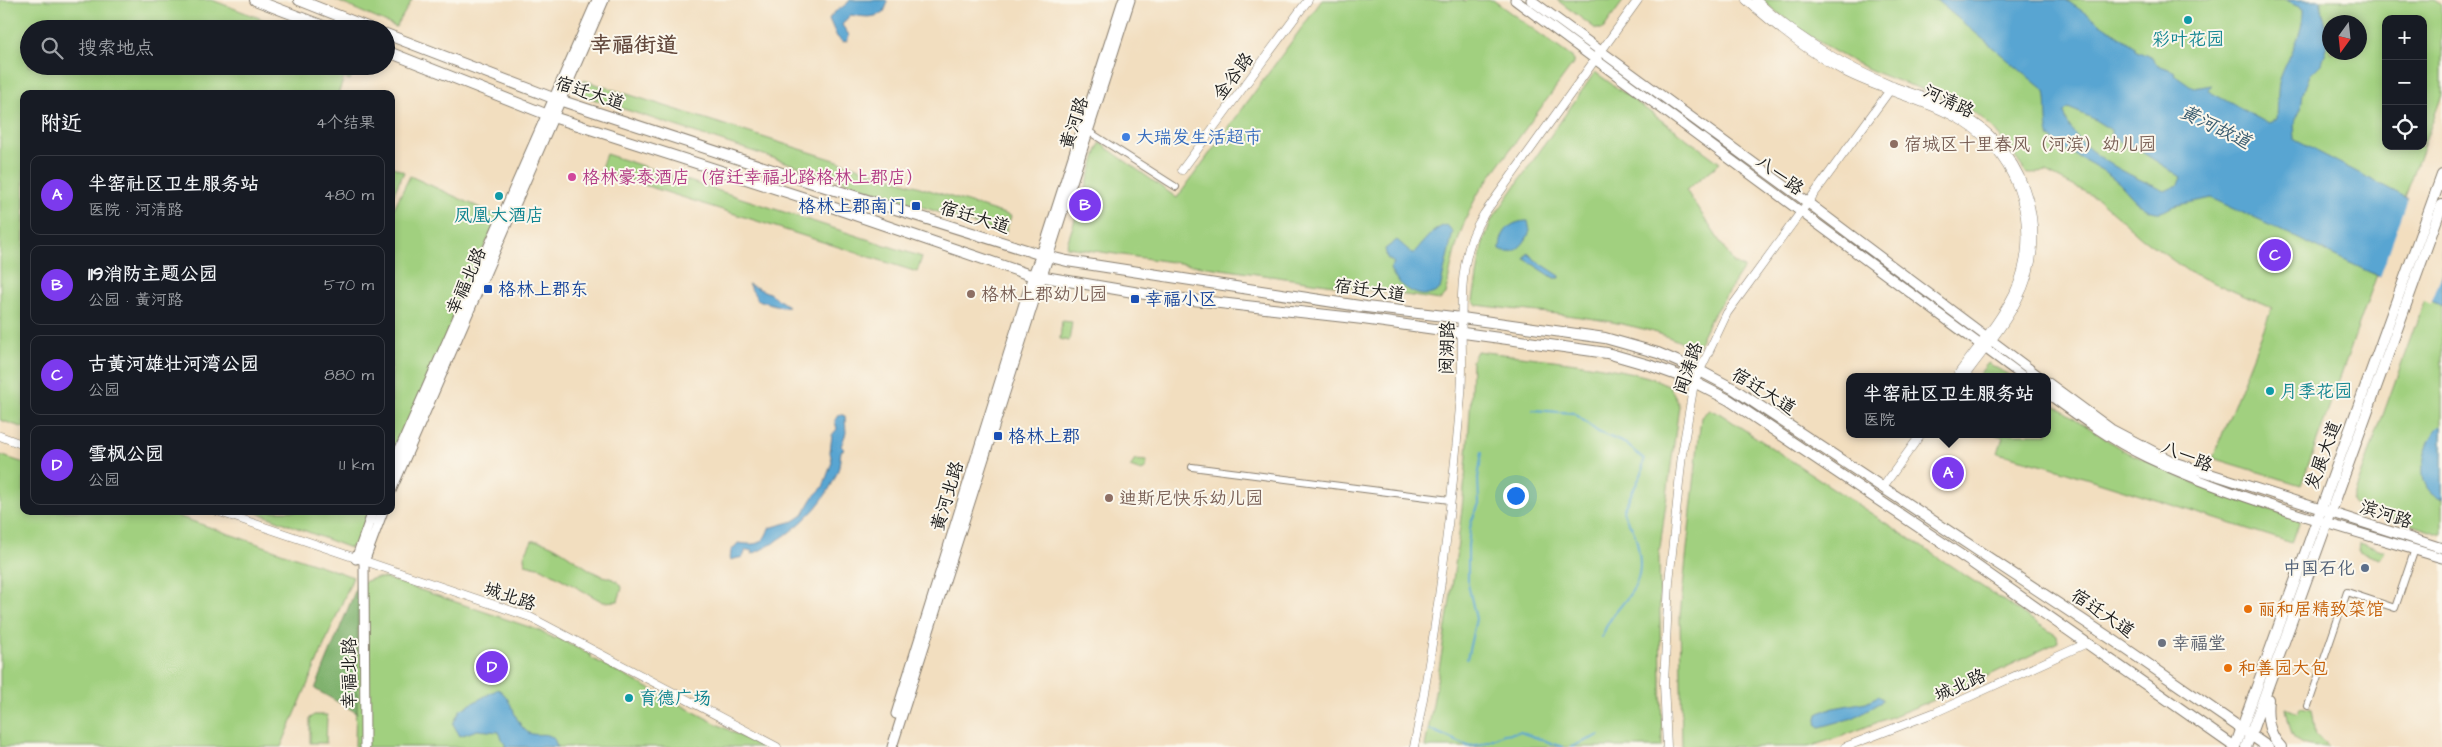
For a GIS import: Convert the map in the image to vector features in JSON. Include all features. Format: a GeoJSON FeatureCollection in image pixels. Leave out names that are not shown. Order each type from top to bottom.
{"type":"FeatureCollection","features":[{"type":"Feature","properties":{"kind":"main road"},"geometry":{"type":"LineString","coordinates":[[255,0],[307,20]]}},
{"type":"Feature","properties":{"kind":"main road"},"geometry":{"type":"LineString","coordinates":[[299,0],[349,20]]}},
{"type":"Feature","properties":{"kind":"main road","name":"幸福北路"},"geometry":{"type":"LineString","coordinates":[[395,482],[550,116],[597,0]]}},
{"type":"Feature","properties":{"kind":"main road","name":"幸福北路"},"geometry":{"type":"LineString","coordinates":[[557,99],[604,0]]}},
{"type":"Feature","properties":{"kind":"main road","name":"黄河路"},"geometry":{"type":"LineString","coordinates":[[1045,255],[1123,0]]}},
{"type":"Feature","properties":{"kind":"main road","name":"黄河路"},"geometry":{"type":"LineString","coordinates":[[1045,255],[1088,131],[1130,0]]}},
{"type":"Feature","properties":{"kind":"main road","name":"八一路"},"geometry":{"type":"LineString","coordinates":[[1515,0],[1802,211],[1985,342],[2034,373]]}},
{"type":"Feature","properties":{"kind":"main road","name":"八一路"},"geometry":{"type":"LineString","coordinates":[[1531,0],[1808,202],[1985,342],[2020,373]]}},
{"type":"Feature","properties":{"kind":"main road","name":"宿迁大道"},"geometry":{"type":"LineString","coordinates":[[395,37],[557,99],[800,179],[1045,255],[1366,307],[1605,338],[1658,353],[1700,371],[1734,389],[2116,642],[2268,747]]}},
{"type":"Feature","properties":{"kind":"main road","name":"宿迁大道"},"geometry":{"type":"LineString","coordinates":[[395,55],[550,116],[811,200],[1037,276],[1157,296],[1462,332],[1607,353],[1652,366],[1729,400],[1971,562],[2085,644],[2235,747]]}},
{"type":"Feature","properties":{"kind":"main road","name":"幸福北路"},"geometry":{"type":"LineString","coordinates":[[395,460],[550,116]]}},
{"type":"Feature","properties":{"kind":"main road","name":"发展大道"},"geometry":{"type":"LineString","coordinates":[[2235,747],[2324,516],[2395,319],[2442,175]]}},
{"type":"Feature","properties":{"kind":"main road","name":"发展大道"},"geometry":{"type":"LineString","coordinates":[[2395,319],[2442,205]]}},
{"type":"Feature","properties":{"kind":"main road","name":"黄河北路"},"geometry":{"type":"LineString","coordinates":[[886,747],[1045,255]]}},
{"type":"Feature","properties":{"kind":"main road","name":"黄河北路"},"geometry":{"type":"LineString","coordinates":[[892,747],[1037,276]]}},
{"type":"Feature","properties":{"kind":"main road","name":"八一路"},"geometry":{"type":"LineString","coordinates":[[2051,385],[2111,429],[2158,455],[2324,516]]}},
{"type":"Feature","properties":{"kind":"main road","name":"八一路"},"geometry":{"type":"LineString","coordinates":[[2051,396],[2100,430],[2145,456],[2226,490],[2324,516]]}},
{"type":"Feature","properties":{"kind":"main road","name":"幸福北路"},"geometry":{"type":"LineString","coordinates":[[365,747],[360,561],[372,515]]}},
{"type":"Feature","properties":{"kind":"main road","name":"幸福北路"},"geometry":{"type":"LineString","coordinates":[[360,561],[380,515]]}},
{"type":"Feature","properties":{"kind":"main road","name":"发展大道"},"geometry":{"type":"LineString","coordinates":[[2246,747],[2279,656],[2324,516]]}},
{"type":"Feature","properties":{"kind":"main road","name":"滨河路"},"geometry":{"type":"LineString","coordinates":[[2324,516],[2442,548]]}},
{"type":"Feature","properties":{"kind":"main road","name":"滨河路"},"geometry":{"type":"LineString","coordinates":[[2324,516],[2415,550],[2442,558]]}},
{"type":"Feature","properties":{"kind":"main road"},"geometry":{"type":"LineString","coordinates":[[2279,656],[2269,690],[2267,714],[2272,734],[2281,747]]}},
{"type":"Feature","properties":{"kind":"street","name":"金谷路"},"geometry":{"type":"LineString","coordinates":[[1182,170],[1308,0]]}},
{"type":"Feature","properties":{"kind":"street","name":"阅湖路"},"geometry":{"type":"LineString","coordinates":[[1414,747],[1435,630],[1450,500],[1461,393],[1462,318],[1469,244],[1477,224],[1638,0]]}},
{"type":"Feature","properties":{"kind":"street","name":"河清路"},"geometry":{"type":"LineString","coordinates":[[1746,0],[1776,26],[1817,56],[1848,74],[1891,88],[1971,119],[1986,131],[2018,169],[2030,203],[2034,228],[2032,256],[2019,298],[1959,373]]}},
{"type":"Feature","properties":{"kind":"street","name":"河清路"},"geometry":{"type":"LineString","coordinates":[[1756,0],[1802,37],[1835,58],[1891,88]]}},
{"type":"Feature","properties":{"kind":"street","name":"闻涛路"},"geometry":{"type":"LineString","coordinates":[[1667,747],[1664,683],[1669,582],[1682,454],[1694,383],[1727,313],[1891,88]]}},
{"type":"Feature","properties":{"kind":"street"},"geometry":{"type":"LineString","coordinates":[[1088,131],[1176,187]]}},
{"type":"Feature","properties":{"kind":"street","name":"河清路"},"geometry":{"type":"LineString","coordinates":[[1966,373],[1985,342]]}},
{"type":"Feature","properties":{"kind":"street"},"geometry":{"type":"LineString","coordinates":[[0,436],[20,444]]}},
{"type":"Feature","properties":{"kind":"street"},"geometry":{"type":"LineString","coordinates":[[1880,486],[1912,438]]}},
{"type":"Feature","properties":{"kind":"street"},"geometry":{"type":"LineString","coordinates":[[1880,486],[1918,438]]}},
{"type":"Feature","properties":{"kind":"street"},"geometry":{"type":"LineString","coordinates":[[1192,467],[1450,500]]}},
{"type":"Feature","properties":{"kind":"street","name":"城北路"},"geometry":{"type":"LineString","coordinates":[[228,515],[530,617],[777,747]]}},
{"type":"Feature","properties":{"kind":"street"},"geometry":{"type":"LineString","coordinates":[[2308,706],[2347,592],[2395,608],[2415,550]]}},
{"type":"Feature","properties":{"kind":"street","name":"城北路"},"geometry":{"type":"LineString","coordinates":[[1845,747],[1936,712],[2085,644]]}},
{"type":"Feature","properties":{"kind":"green space"},"geometry":{"type":"Polygon","coordinates":[[[0,0],[212,0],[264,20],[20,20],[20,75],[352,75],[350,80],[344,78],[340,90],[20,90],[20,427],[0,420],[0,0]]]}},
{"type":"Feature","properties":{"kind":"green space"},"geometry":{"type":"Polygon","coordinates":[[[335,0],[412,0],[396,27],[395,20],[380,20],[335,0]]]}},
{"type":"Feature","properties":{"kind":"green space"},"geometry":{"type":"Polygon","coordinates":[[[1322,0],[1463,0],[1466,2],[1468,0],[1493,0],[1573,58],[1573,64],[1479,192],[1472,205],[1458,242],[1446,295],[1440,300],[1066,247],[1100,143],[1177,198],[1322,0]]]}},
{"type":"Feature","properties":{"kind":"green space"},"geometry":{"type":"Polygon","coordinates":[[[1557,0],[1624,0],[1603,29],[1596,29],[1557,0]]]}},
{"type":"Feature","properties":{"kind":"green space"},"geometry":{"type":"Polygon","coordinates":[[[1761,0],[2434,0],[2442,5],[2442,95],[2427,136],[2427,15],[2382,15],[2382,150],[2422,150],[2301,485],[2213,458],[2272,308],[2189,272],[2142,238],[2097,198],[2046,172],[2027,174],[1996,132],[1981,117],[1962,105],[1864,67],[1803,31],[1761,0]]]}},
{"type":"Feature","properties":{"kind":"green space"},"geometry":{"type":"Polygon","coordinates":[[[1595,72],[1720,163],[1686,190],[1734,263],[1744,268],[1711,318],[1696,349],[1667,336],[1613,322],[1477,305],[1473,301],[1482,246],[1491,221],[1595,72]]]}},
{"type":"Feature","properties":{"kind":"green space"},"geometry":{"type":"Polygon","coordinates":[[[583,80],[1011,216],[1005,234],[590,98],[580,92],[583,80]]]}},
{"type":"Feature","properties":{"kind":"green space"},"geometry":{"type":"Polygon","coordinates":[[[606,154],[922,257],[917,272],[600,171],[606,154]]]}},
{"type":"Feature","properties":{"kind":"green space"},"geometry":{"type":"Polygon","coordinates":[[[395,168],[404,172],[395,191],[395,168]]]}},
{"type":"Feature","properties":{"kind":"green space"},"geometry":{"type":"Polygon","coordinates":[[[410,176],[498,216],[395,453],[395,206],[410,176]]]}},
{"type":"Feature","properties":{"kind":"green space"},"geometry":{"type":"Polygon","coordinates":[[[2442,251],[2442,535],[2355,506],[2352,501],[2442,251]]]}},
{"type":"Feature","properties":{"kind":"green space"},"geometry":{"type":"Polygon","coordinates":[[[1062,321],[1072,322],[1069,341],[1060,339],[1062,321]]]}},
{"type":"Feature","properties":{"kind":"green space"},"geometry":{"type":"Polygon","coordinates":[[[1477,351],[1577,363],[1634,373],[1655,379],[1668,386],[1675,395],[1679,406],[1659,555],[1662,747],[1425,747],[1450,603],[1467,458],[1472,361],[1477,351]]]}},
{"type":"Feature","properties":{"kind":"green space"},"geometry":{"type":"Polygon","coordinates":[[[1988,363],[2005,373],[1980,373],[1988,363]]]}},
{"type":"Feature","properties":{"kind":"green space"},"geometry":{"type":"Polygon","coordinates":[[[2051,403],[2121,449],[2196,484],[2300,520],[2292,543],[2048,466],[1998,453],[2003,438],[2051,438],[2051,403]]]}},
{"type":"Feature","properties":{"kind":"green space"},"geometry":{"type":"Polygon","coordinates":[[[1709,410],[1716,411],[2057,636],[2058,642],[1961,689],[1843,736],[1808,747],[1682,747],[1680,615],[1701,417],[1709,410]]]}},
{"type":"Feature","properties":{"kind":"green space"},"geometry":{"type":"Polygon","coordinates":[[[0,455],[20,462],[20,515],[175,515],[353,577],[281,747],[0,747],[0,455]]]}},
{"type":"Feature","properties":{"kind":"green space"},"geometry":{"type":"Polygon","coordinates":[[[1135,460],[1147,461],[1146,469],[1141,471],[1130,467],[1135,460]]]}},
{"type":"Feature","properties":{"kind":"green space"},"geometry":{"type":"Polygon","coordinates":[[[263,515],[368,515],[356,542],[350,548],[263,515]]]}},
{"type":"Feature","properties":{"kind":"green space"},"geometry":{"type":"Polygon","coordinates":[[[532,541],[549,544],[592,571],[619,583],[622,588],[618,601],[603,602],[542,568],[525,564],[524,556],[532,541]]]}},
{"type":"Feature","properties":{"kind":"green space"},"geometry":{"type":"Polygon","coordinates":[[[2360,543],[2385,551],[2380,558],[2359,551],[2360,543]]]}},
{"type":"Feature","properties":{"kind":"green space"},"geometry":{"type":"Polygon","coordinates":[[[375,578],[385,578],[538,630],[555,639],[556,637],[591,655],[591,658],[761,747],[355,747],[358,584],[375,578]]]}},
{"type":"Feature","properties":{"kind":"green space"},"geometry":{"type":"Polygon","coordinates":[[[358,584],[357,713],[315,689],[358,584]]]}},
{"type":"Feature","properties":{"kind":"green space"},"geometry":{"type":"Polygon","coordinates":[[[2300,707],[2312,709],[2316,735],[2329,747],[2302,744],[2293,735],[2286,708],[2298,713],[2300,707]]]}},
{"type":"Feature","properties":{"kind":"green space"},"geometry":{"type":"Polygon","coordinates":[[[314,715],[327,715],[326,743],[310,743],[310,718],[314,715]]]}},
{"type":"Feature","properties":{"kind":"water"},"geometry":{"type":"Polygon","coordinates":[[[850,0],[886,0],[888,2],[884,12],[875,16],[850,15],[842,25],[849,35],[847,41],[843,42],[837,37],[829,19],[850,0]]]}},
{"type":"Feature","properties":{"kind":"water","name":"黄河故道"},"geometry":{"type":"Polygon","coordinates":[[[1936,0],[2066,0],[2135,47],[2135,50],[2152,58],[2159,65],[2175,72],[2174,74],[2194,88],[2212,85],[2208,89],[2210,92],[2269,124],[2277,119],[2279,83],[2298,37],[2303,19],[2303,9],[2284,0],[2320,0],[2324,15],[2322,15],[2322,60],[2321,64],[2310,75],[2303,93],[2301,109],[2294,124],[2295,140],[2442,216],[2442,306],[2211,198],[2174,206],[2161,212],[2150,211],[2102,170],[2066,150],[2050,138],[2045,91],[1936,0]],[[2068,108],[2064,112],[2069,126],[2079,139],[2105,160],[2136,178],[2165,191],[2178,185],[2181,177],[2137,149],[2134,151],[2111,135],[2111,130],[2090,117],[2068,108]]]}},
{"type":"Feature","properties":{"kind":"water"},"geometry":{"type":"Polygon","coordinates":[[[1528,221],[1530,231],[1522,244],[1514,251],[1505,252],[1500,250],[1502,238],[1507,229],[1516,223],[1528,221]]]}},
{"type":"Feature","properties":{"kind":"water"},"geometry":{"type":"Polygon","coordinates":[[[1447,225],[1453,232],[1440,289],[1426,295],[1404,287],[1398,282],[1390,269],[1394,263],[1387,258],[1385,249],[1397,240],[1413,254],[1432,232],[1447,225]]]}},
{"type":"Feature","properties":{"kind":"water"},"geometry":{"type":"Polygon","coordinates":[[[1528,253],[1560,276],[1560,278],[1554,278],[1525,259],[1528,253]]]}},
{"type":"Feature","properties":{"kind":"water"},"geometry":{"type":"Polygon","coordinates":[[[748,284],[769,293],[788,306],[782,307],[758,300],[748,284]]]}},
{"type":"Feature","properties":{"kind":"water"},"geometry":{"type":"Polygon","coordinates":[[[840,414],[845,416],[846,433],[841,446],[844,449],[841,451],[839,467],[826,495],[805,519],[780,539],[752,554],[753,551],[746,550],[743,557],[730,560],[731,551],[738,543],[758,543],[767,534],[769,528],[794,521],[803,515],[814,496],[823,487],[832,462],[830,452],[832,435],[837,429],[835,421],[840,414]]]}},
{"type":"Feature","properties":{"kind":"water"},"geometry":{"type":"Polygon","coordinates":[[[2442,425],[2442,498],[2432,493],[2426,485],[2423,474],[2423,462],[2430,439],[2442,425]]]}},
{"type":"Feature","properties":{"kind":"water"},"geometry":{"type":"Polygon","coordinates":[[[498,689],[507,698],[518,721],[526,731],[532,734],[549,735],[558,747],[506,747],[499,732],[477,730],[460,736],[453,724],[460,710],[498,689]]]}},
{"type":"Feature","properties":{"kind":"water"},"geometry":{"type":"Polygon","coordinates":[[[1878,696],[1883,699],[1881,702],[1853,718],[1820,727],[1816,724],[1818,714],[1828,709],[1866,702],[1878,696]]]}},
{"type":"Feature","properties":{"kind":"pier"},"geometry":{"type":"Polygon","coordinates":[[[2409,196],[2442,213],[2442,274],[2431,304],[2379,280],[2409,196]]]}},
{"type":"Feature","properties":{"kind":"waterway"},"geometry":{"type":"LineString","coordinates":[[1533,410],[1574,413],[1598,432],[1626,444],[1644,459],[1642,473],[1623,510],[1634,532],[1639,553],[1640,568],[1638,579],[1627,598],[1613,615],[1602,637]]}},
{"type":"Feature","properties":{"kind":"waterway"},"geometry":{"type":"LineString","coordinates":[[1467,659],[1476,619],[1468,584],[1468,545],[1471,522],[1479,504],[1478,478],[1482,452]]}},
{"type":"Feature","properties":{"kind":"waterway"},"geometry":{"type":"LineString","coordinates":[[1429,729],[1468,746],[1482,744],[1504,734],[1520,732],[1563,747]]}},
{"type":"Feature","properties":{"kind":"waterway"},"geometry":{"type":"LineString","coordinates":[[1571,747],[1600,735]]}},
{"type":"Feature","properties":{"kind":"place","name":"彩叶花园"},"geometry":{"type":"Point","coordinates":[2188,20]}},
{"type":"Feature","properties":{"kind":"place","name":"大瑞发生活超市"},"geometry":{"type":"Point","coordinates":[1126,137]}},
{"type":"Feature","properties":{"kind":"place","name":"宿城区十里春风（河滨）幼儿园"},"geometry":{"type":"Point","coordinates":[1894,144]}},
{"type":"Feature","properties":{"kind":"place","name":"格林豪泰酒店（宿迁幸福北路格林上郡店）"},"geometry":{"type":"Point","coordinates":[572,177]}},
{"type":"Feature","properties":{"kind":"place","name":"凤凰大酒店"},"geometry":{"type":"Point","coordinates":[499,196]}},
{"type":"Feature","properties":{"kind":"place","name":"119消防主题公园"},"geometry":{"type":"Point","coordinates":[1085,205]}},
{"type":"Feature","properties":{"kind":"place","name":"格林上郡南门"},"geometry":{"type":"Point","coordinates":[916,206]}},
{"type":"Feature","properties":{"kind":"place","name":"古黄河雄壮河湾公园"},"geometry":{"type":"Point","coordinates":[2275,255]}},
{"type":"Feature","properties":{"kind":"place","name":"格林上郡东"},"geometry":{"type":"Point","coordinates":[488,289]}},
{"type":"Feature","properties":{"kind":"place","name":"格林上郡幼儿园"},"geometry":{"type":"Point","coordinates":[971,294]}},
{"type":"Feature","properties":{"kind":"place","name":"幸福小区"},"geometry":{"type":"Point","coordinates":[1135,299]}},
{"type":"Feature","properties":{"kind":"place","name":"月季花园"},"geometry":{"type":"Point","coordinates":[2270,391]}},
{"type":"Feature","properties":{"kind":"place","name":"格林上郡"},"geometry":{"type":"Point","coordinates":[998,436]}},
{"type":"Feature","properties":{"kind":"place","name":"半窑社区卫生服务站"},"geometry":{"type":"Point","coordinates":[1948,473]}},
{"type":"Feature","properties":{"kind":"place","name":"迪斯尼快乐幼儿园"},"geometry":{"type":"Point","coordinates":[1109,498]}},
{"type":"Feature","properties":{"kind":"place","name":"中国石化"},"geometry":{"type":"Point","coordinates":[2365,568]}},
{"type":"Feature","properties":{"kind":"place","name":"丽和居精致菜馆"},"geometry":{"type":"Point","coordinates":[2248,609]}},
{"type":"Feature","properties":{"kind":"place","name":"幸福堂"},"geometry":{"type":"Point","coordinates":[2162,643]}},
{"type":"Feature","properties":{"kind":"place","name":"雪枫公园"},"geometry":{"type":"Point","coordinates":[492,667]}},
{"type":"Feature","properties":{"kind":"place","name":"和善园大包"},"geometry":{"type":"Point","coordinates":[2228,668]}},
{"type":"Feature","properties":{"kind":"place","name":"育德广场"},"geometry":{"type":"Point","coordinates":[629,698]}},
{"type":"Feature","properties":{"kind":"district","name":"幸福街道"},"geometry":{"type":"Point","coordinates":[634,44]}}]}
